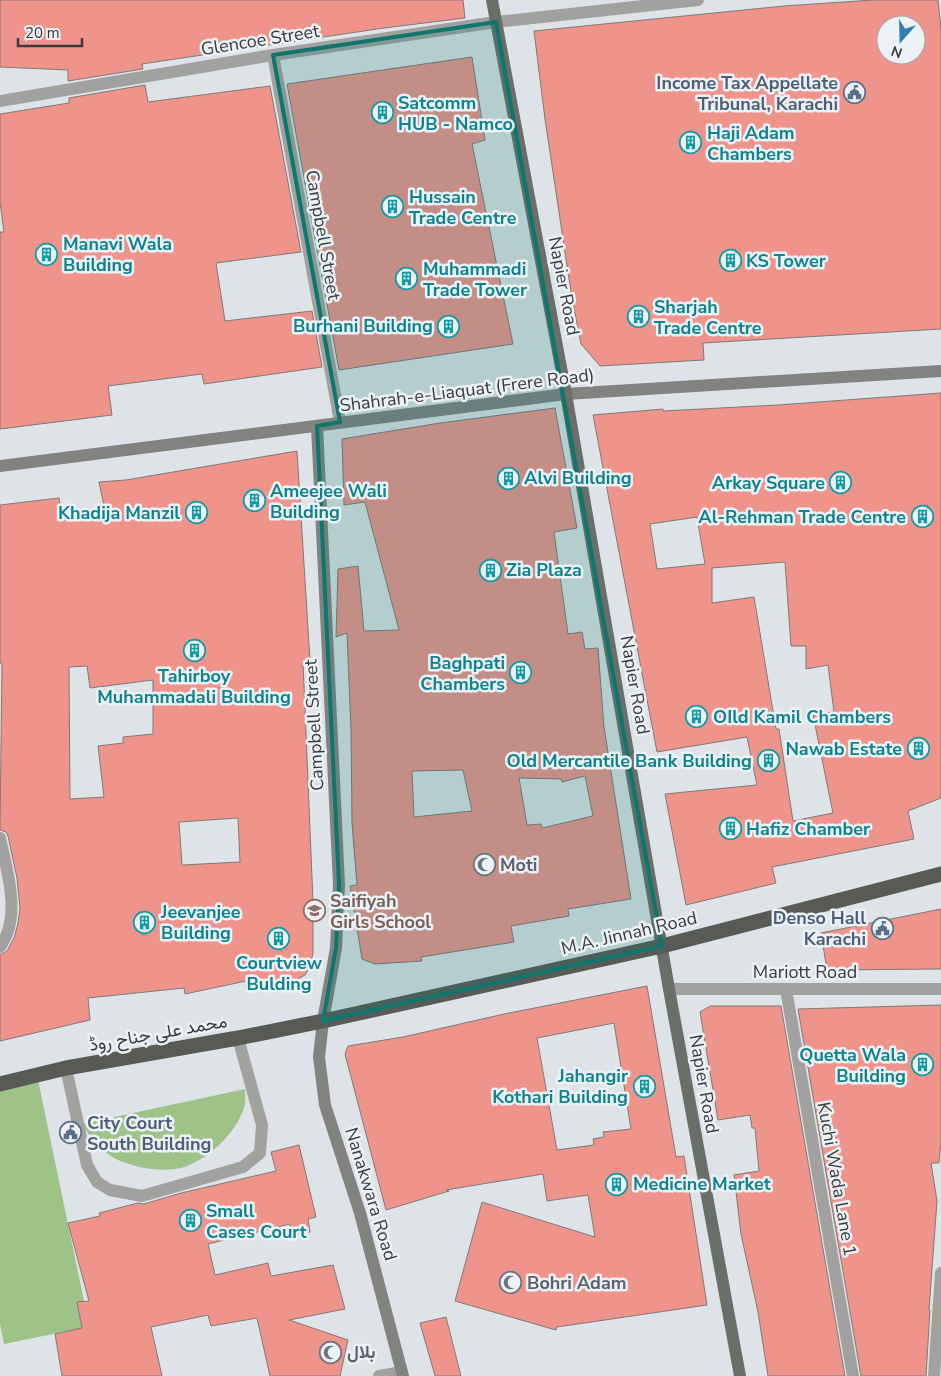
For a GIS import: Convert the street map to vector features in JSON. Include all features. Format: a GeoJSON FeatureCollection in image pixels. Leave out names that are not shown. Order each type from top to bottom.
{"type":"FeatureCollection","features":[{"type":"Feature","properties":{"kind":"highway","name":"M.A. Jinnah Road"},"geometry":{"type":"LineString","coordinates":[[323,1020],[662,946],[941,874]]}},
{"type":"Feature","properties":{"kind":"highway","name":"محمد علی جناح روڈ"},"geometry":{"type":"LineString","coordinates":[[0,1084],[66,1068],[238,1038],[323,1020]]}},
{"type":"Feature","properties":{"kind":"main road","name":"Napier Road"},"geometry":{"type":"LineString","coordinates":[[492,0],[566,394],[669,989],[740,1376]]}},
{"type":"Feature","properties":{"kind":"street","name":"Glencoe Street"},"geometry":{"type":"LineString","coordinates":[[0,101],[273,55],[496,22],[698,0]]}},
{"type":"Feature","properties":{"kind":"street","name":"Campbell Street"},"geometry":{"type":"LineString","coordinates":[[273,55],[340,422]]}},
{"type":"Feature","properties":{"kind":"street","name":"Shahrah-e-Liaquat (Frere Road)"},"geometry":{"type":"LineString","coordinates":[[0,466],[566,394],[941,371]]}},
{"type":"Feature","properties":{"kind":"street","name":"Campbell Street"},"geometry":{"type":"LineString","coordinates":[[317,426],[339,885],[336,948],[323,1020]]}},
{"type":"Feature","properties":{"kind":"street"},"geometry":{"type":"LineString","coordinates":[[0,838],[11,901],[7,933],[0,948]]}},
{"type":"Feature","properties":{"kind":"street","name":"Mariott Road"},"geometry":{"type":"LineString","coordinates":[[669,989],[941,989]]}},
{"type":"Feature","properties":{"kind":"street","name":"Kuchi Wada Lane 1"},"geometry":{"type":"LineString","coordinates":[[786,989],[853,1376]]}},
{"type":"Feature","properties":{"kind":"street","name":"Nanakwara Road"},"geometry":{"type":"LineString","coordinates":[[323,1020],[319,1057],[325,1105],[360,1212],[402,1374]]}},
{"type":"Feature","properties":{"kind":"street"},"geometry":{"type":"LineString","coordinates":[[66,1068],[87,1165],[97,1182],[110,1190],[142,1196],[243,1168],[260,1154],[262,1124],[238,1038]]}},
{"type":"Feature","properties":{"kind":"street"},"geometry":{"type":"LineString","coordinates":[[934,1376],[941,1273]]}},
{"type":"Feature","properties":{"kind":"street"},"geometry":{"type":"LineString","coordinates":[[379,1376],[402,1374]]}},
{"type":"Feature","properties":{"kind":"highlighted area"},"geometry":{"type":"Polygon","coordinates":[[[496,22],[662,946],[323,1021],[336,948],[339,885],[317,426],[340,422],[273,55],[496,22]]]}},
{"type":"Feature","properties":{"kind":"green space"},"geometry":{"type":"Polygon","coordinates":[[[37,1075],[84,1301],[82,1328],[4,1344],[0,1324],[0,1084],[37,1075]]]}},
{"type":"Feature","properties":{"kind":"green space"},"geometry":{"type":"Polygon","coordinates":[[[245,1089],[244,1108],[240,1118],[221,1143],[196,1162],[170,1170],[151,1169],[116,1159],[97,1144],[82,1124],[245,1089]]]}},
{"type":"Feature","properties":{"kind":"building"},"geometry":{"type":"Polygon","coordinates":[[[0,0],[463,0],[465,18],[384,28],[142,64],[143,69],[68,81],[68,70],[0,67],[0,0]]]}},
{"type":"Feature","properties":{"kind":"building"},"geometry":{"type":"Polygon","coordinates":[[[873,0],[938,0],[941,29],[941,329],[703,343],[704,360],[600,366],[581,344],[571,292],[545,119],[534,31],[784,6],[873,0]]]}},
{"type":"Feature","properties":{"kind":"building"},"geometry":{"type":"Polygon","coordinates":[[[472,57],[485,140],[472,144],[513,344],[339,370],[287,84],[472,57]]]}},
{"type":"Feature","properties":{"kind":"building"},"geometry":{"type":"Polygon","coordinates":[[[145,85],[148,102],[270,86],[301,252],[216,263],[225,321],[312,311],[322,367],[204,384],[202,374],[108,386],[112,415],[0,429],[0,232],[4,232],[0,202],[0,114],[69,103],[69,98],[145,85]]]}},
{"type":"Feature","properties":{"kind":"building"},"geometry":{"type":"Polygon","coordinates":[[[941,393],[941,798],[908,811],[914,839],[772,867],[776,883],[686,905],[665,794],[757,785],[747,737],[657,752],[593,415],[663,409],[663,411],[941,393]],[[697,517],[650,524],[657,569],[705,564],[697,517]],[[785,562],[712,568],[712,603],[754,597],[776,729],[779,729],[793,821],[833,813],[813,715],[834,712],[828,665],[806,669],[806,646],[791,646],[785,562]]]}},
{"type":"Feature","properties":{"kind":"building"},"geometry":{"type":"Polygon","coordinates":[[[555,408],[577,528],[554,532],[568,634],[582,632],[585,649],[598,648],[604,727],[631,899],[568,909],[569,916],[511,926],[514,942],[421,957],[422,961],[375,964],[362,959],[350,886],[357,885],[352,823],[347,633],[336,637],[338,569],[358,566],[364,631],[399,630],[365,502],[344,505],[342,439],[440,423],[555,408]],[[463,770],[412,771],[414,817],[472,811],[463,770]],[[585,776],[562,782],[561,779],[519,778],[527,825],[541,824],[542,828],[593,816],[585,776]]]}},
{"type":"Feature","properties":{"kind":"building"},"geometry":{"type":"Polygon","coordinates":[[[297,451],[310,661],[303,662],[313,902],[313,953],[310,967],[305,975],[294,981],[246,990],[246,981],[185,994],[184,988],[88,998],[90,1020],[0,1041],[0,955],[7,951],[14,938],[20,908],[17,878],[8,836],[6,832],[0,830],[2,663],[0,663],[0,505],[59,498],[62,517],[105,511],[99,482],[126,480],[297,451]],[[87,666],[69,667],[70,799],[104,797],[98,746],[123,743],[123,737],[153,734],[153,680],[90,688],[87,666]],[[238,818],[179,822],[182,865],[240,862],[238,818]]]}},
{"type":"Feature","properties":{"kind":"building"},"geometry":{"type":"Polygon","coordinates":[[[941,909],[941,969],[827,970],[821,933],[941,909]]]}},
{"type":"Feature","properties":{"kind":"building"},"geometry":{"type":"Polygon","coordinates":[[[647,986],[676,1157],[684,1156],[707,1305],[557,1327],[556,1330],[455,1301],[482,1202],[595,1237],[588,1195],[547,1201],[543,1174],[446,1190],[449,1191],[386,1210],[345,1054],[348,1046],[403,1037],[504,1014],[647,986]],[[614,1023],[537,1038],[557,1150],[594,1145],[593,1139],[604,1137],[603,1132],[631,1129],[614,1023]]]}},
{"type":"Feature","properties":{"kind":"building"},"geometry":{"type":"Polygon","coordinates":[[[941,1005],[941,1142],[939,1163],[931,1163],[937,1201],[926,1376],[861,1376],[798,1009],[941,1005]]]}},
{"type":"Feature","properties":{"kind":"building"},"geometry":{"type":"Polygon","coordinates":[[[710,1006],[781,1006],[845,1376],[768,1376],[758,1312],[741,1234],[734,1175],[759,1171],[755,1128],[752,1128],[750,1115],[718,1120],[700,1012],[710,1006]]]}},
{"type":"Feature","properties":{"kind":"building"},"geometry":{"type":"Polygon","coordinates":[[[299,1145],[316,1217],[308,1219],[310,1232],[293,1235],[290,1224],[208,1244],[215,1275],[268,1263],[271,1276],[333,1265],[345,1309],[289,1320],[348,1340],[340,1376],[270,1376],[257,1318],[211,1326],[208,1315],[151,1327],[162,1376],[62,1376],[55,1334],[82,1328],[77,1302],[89,1301],[68,1223],[100,1216],[99,1213],[138,1203],[144,1204],[181,1193],[276,1171],[271,1152],[299,1145]]]}},
{"type":"Feature","properties":{"kind":"building"},"geometry":{"type":"Polygon","coordinates":[[[446,1317],[461,1376],[435,1376],[420,1323],[446,1317]]]}},
{"type":"Feature","properties":{"kind":"place","name":"Income Tax Appellate Tribunal, Karachi"},"geometry":{"type":"Point","coordinates":[854,93]}},
{"type":"Feature","properties":{"kind":"place","name":"Satcomm HUB - Namco"},"geometry":{"type":"Point","coordinates":[382,113]}},
{"type":"Feature","properties":{"kind":"place","name":"Haji Adam Chambers"},"geometry":{"type":"Point","coordinates":[691,143]}},
{"type":"Feature","properties":{"kind":"place","name":"Hussain Trade Centre"},"geometry":{"type":"Point","coordinates":[393,207]}},
{"type":"Feature","properties":{"kind":"place","name":"Manavi Wala Building"},"geometry":{"type":"Point","coordinates":[47,254]}},
{"type":"Feature","properties":{"kind":"place","name":"KS Tower"},"geometry":{"type":"Point","coordinates":[730,261]}},
{"type":"Feature","properties":{"kind":"place","name":"Muhammadi Trade Tower"},"geometry":{"type":"Point","coordinates":[407,279]}},
{"type":"Feature","properties":{"kind":"place","name":"Sharjah Trade Centre"},"geometry":{"type":"Point","coordinates":[638,317]}},
{"type":"Feature","properties":{"kind":"place","name":"Burhani Building"},"geometry":{"type":"Point","coordinates":[449,326]}},
{"type":"Feature","properties":{"kind":"place","name":"Alvi Building"},"geometry":{"type":"Point","coordinates":[508,478]}},
{"type":"Feature","properties":{"kind":"place","name":"Arkay Square"},"geometry":{"type":"Point","coordinates":[841,483]}},
{"type":"Feature","properties":{"kind":"place","name":"Ameejee Wali Building"},"geometry":{"type":"Point","coordinates":[254,501]}},
{"type":"Feature","properties":{"kind":"place","name":"Khadija Manzil"},"geometry":{"type":"Point","coordinates":[196,513]}},
{"type":"Feature","properties":{"kind":"place","name":"Al-Rehman Trade Centre"},"geometry":{"type":"Point","coordinates":[922,517]}},
{"type":"Feature","properties":{"kind":"place","name":"Zia Plaza"},"geometry":{"type":"Point","coordinates":[490,570]}},
{"type":"Feature","properties":{"kind":"place","name":"Tahirboy Muhammadali Building"},"geometry":{"type":"Point","coordinates":[194,651]}},
{"type":"Feature","properties":{"kind":"place","name":"Baghpati Chambers"},"geometry":{"type":"Point","coordinates":[521,673]}},
{"type":"Feature","properties":{"kind":"place","name":"OIld Kamil Chambers"},"geometry":{"type":"Point","coordinates":[697,717]}},
{"type":"Feature","properties":{"kind":"place","name":"Nawab Estate"},"geometry":{"type":"Point","coordinates":[918,749]}},
{"type":"Feature","properties":{"kind":"place","name":"Old Mercantile Bank Building"},"geometry":{"type":"Point","coordinates":[768,761]}},
{"type":"Feature","properties":{"kind":"place","name":"Hafiz Chamber"},"geometry":{"type":"Point","coordinates":[730,829]}},
{"type":"Feature","properties":{"kind":"place","name":"Moti"},"geometry":{"type":"Point","coordinates":[484,865]}},
{"type":"Feature","properties":{"kind":"place","name":"Saifiyah Girls School"},"geometry":{"type":"Point","coordinates":[314,911]}},
{"type":"Feature","properties":{"kind":"place","name":"Jeevanjee Building"},"geometry":{"type":"Point","coordinates":[145,922]}},
{"type":"Feature","properties":{"kind":"place","name":"Denso Hall Karachi"},"geometry":{"type":"Point","coordinates":[882,928]}},
{"type":"Feature","properties":{"kind":"place","name":"Courtview Bulding"},"geometry":{"type":"Point","coordinates":[279,938]}},
{"type":"Feature","properties":{"kind":"place","name":"Quetta Wala Building"},"geometry":{"type":"Point","coordinates":[922,1065]}},
{"type":"Feature","properties":{"kind":"place","name":"Jahangir Kothari Building"},"geometry":{"type":"Point","coordinates":[644,1086]}},
{"type":"Feature","properties":{"kind":"place","name":"City Court South Building"},"geometry":{"type":"Point","coordinates":[71,1133]}},
{"type":"Feature","properties":{"kind":"place","name":"Medicine Market"},"geometry":{"type":"Point","coordinates":[617,1184]}},
{"type":"Feature","properties":{"kind":"place","name":"Small Cases Court"},"geometry":{"type":"Point","coordinates":[190,1221]}},
{"type":"Feature","properties":{"kind":"place","name":"Bohri Adam"},"geometry":{"type":"Point","coordinates":[511,1283]}},
{"type":"Feature","properties":{"kind":"place","name":"بلال"},"geometry":{"type":"Point","coordinates":[331,1352]}}]}
